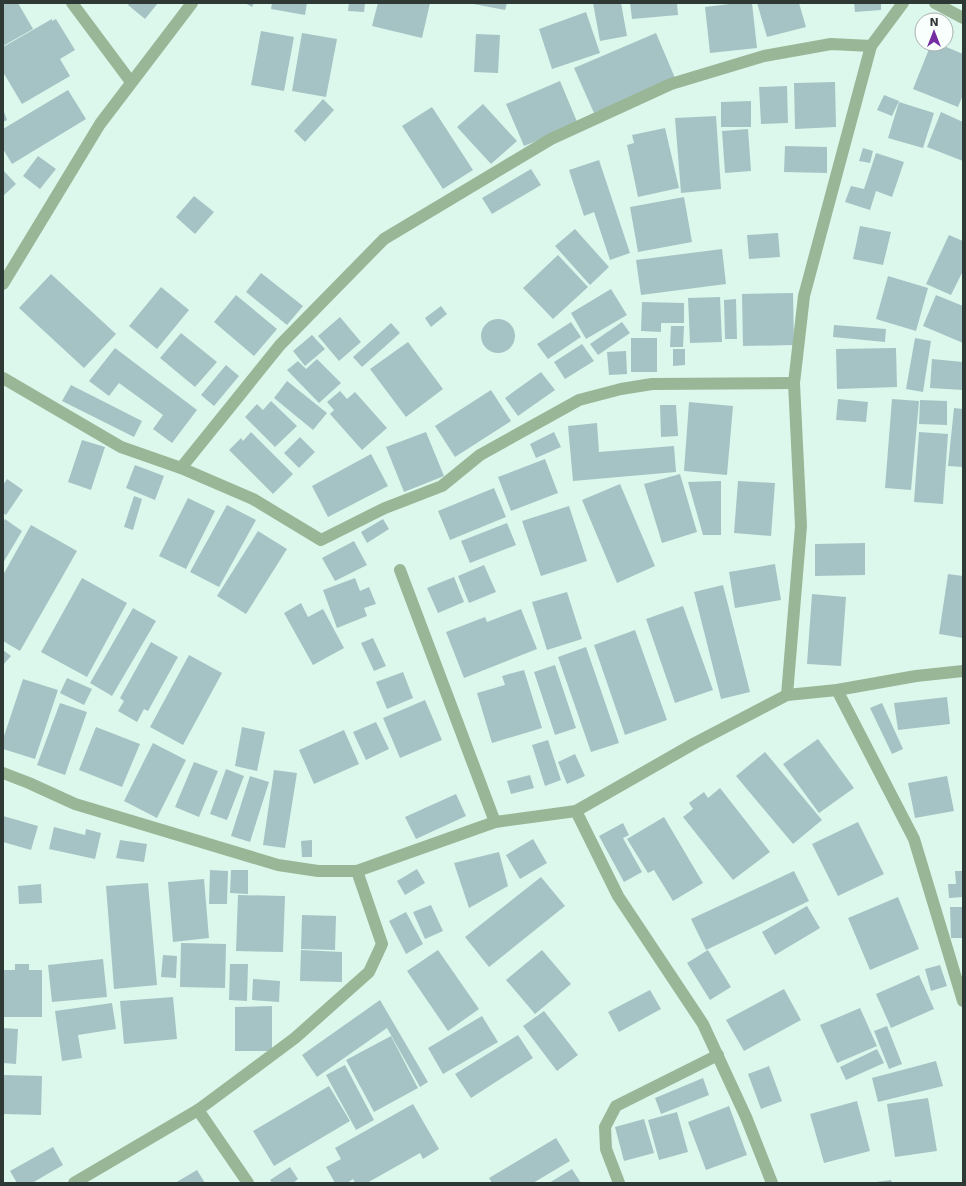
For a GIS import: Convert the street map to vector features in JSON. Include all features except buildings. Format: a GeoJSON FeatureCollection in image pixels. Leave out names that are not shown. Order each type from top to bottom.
{"type":"FeatureCollection","features":[{"type":"Feature","properties":{"kind":"street"},"geometry":{"type":"LineString","coordinates":[[72,3],[131,82]]}},
{"type":"Feature","properties":{"kind":"street"},"geometry":{"type":"LineString","coordinates":[[3,284],[100,124],[192,3]]}},
{"type":"Feature","properties":{"kind":"street"},"geometry":{"type":"LineString","coordinates":[[787,695],[801,526],[794,383],[804,296],[871,46],[903,3]]}},
{"type":"Feature","properties":{"kind":"street"},"geometry":{"type":"LineString","coordinates":[[935,3],[963,18]]}},
{"type":"Feature","properties":{"kind":"street"},"geometry":{"type":"LineString","coordinates":[[181,468],[280,345],[384,239],[551,139],[671,84],[764,56],[831,44],[871,46]]}},
{"type":"Feature","properties":{"kind":"street"},"geometry":{"type":"LineString","coordinates":[[3,378],[121,447],[181,468],[253,499],[321,540],[385,508],[442,486],[480,455],[578,400],[621,389],[652,384],[794,383]]}},
{"type":"Feature","properties":{"kind":"street"},"geometry":{"type":"LineString","coordinates":[[400,570],[495,822]]}},
{"type":"Feature","properties":{"kind":"street"},"geometry":{"type":"LineString","coordinates":[[3,774],[29,783],[74,804],[278,865],[318,870],[356,871],[495,822],[576,810],[695,743],[787,695],[837,690],[916,676],[963,672]]}},
{"type":"Feature","properties":{"kind":"street"},"geometry":{"type":"LineString","coordinates":[[837,690],[914,839],[963,1001]]}},
{"type":"Feature","properties":{"kind":"street"},"geometry":{"type":"LineString","coordinates":[[576,810],[618,896],[703,1024],[746,1117],[772,1183]]}},
{"type":"Feature","properties":{"kind":"street"},"geometry":{"type":"LineString","coordinates":[[74,1183],[198,1110],[295,1038],[369,972],[382,944],[378,927],[356,871]]}},
{"type":"Feature","properties":{"kind":"street"},"geometry":{"type":"LineString","coordinates":[[619,1183],[606,1150],[605,1127],[616,1106],[718,1055]]}},
{"type":"Feature","properties":{"kind":"street"},"geometry":{"type":"LineString","coordinates":[[198,1110],[248,1183]]}}]}
